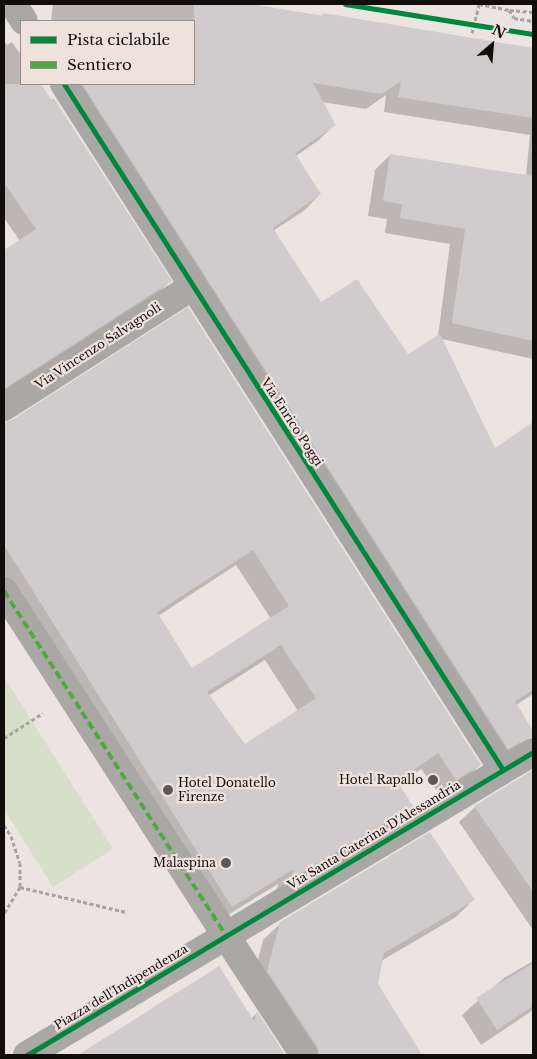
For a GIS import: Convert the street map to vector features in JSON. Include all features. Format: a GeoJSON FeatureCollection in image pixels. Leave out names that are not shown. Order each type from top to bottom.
{"type":"FeatureCollection","features":[{"type":"Feature","properties":{"kind":"street"},"geometry":{"type":"LineString","coordinates":[[13,4],[23,20]]}},
{"type":"Feature","properties":{"kind":"street","name":"Via Enrico Poggi"},"geometry":{"type":"LineString","coordinates":[[65,85],[503,770]]}},
{"type":"Feature","properties":{"kind":"street","name":"Via Vincenzo Salvagnoli"},"geometry":{"type":"LineString","coordinates":[[4,407],[193,286]]}},
{"type":"Feature","properties":{"kind":"street"},"geometry":{"type":"LineString","coordinates":[[4,591],[304,1055]]}},
{"type":"Feature","properties":{"kind":"street","name":"Via Santa Caterina D'Alessandria"},"geometry":{"type":"LineString","coordinates":[[226,936],[533,752]]}},
{"type":"Feature","properties":{"kind":"street","name":"Piazza dell'Indipendenza"},"geometry":{"type":"LineString","coordinates":[[27,1055],[226,936]]}},
{"type":"Feature","properties":{"kind":"path"},"geometry":{"type":"LineString","coordinates":[[472,33],[479,4],[533,12]]}},
{"type":"Feature","properties":{"kind":"path"},"geometry":{"type":"LineString","coordinates":[[510,10],[514,18],[533,21]]}},
{"type":"Feature","properties":{"kind":"path"},"geometry":{"type":"LineString","coordinates":[[466,23],[482,26]]}},
{"type":"Feature","properties":{"kind":"path"},"geometry":{"type":"LineString","coordinates":[[4,825],[11,836],[20,863],[20,887],[4,914]]}},
{"type":"Feature","properties":{"kind":"path"},"geometry":{"type":"LineString","coordinates":[[20,887],[126,912]]}},
{"type":"Feature","properties":{"kind":"green space"},"geometry":{"type":"Polygon","coordinates":[[[4,677],[113,849],[53,887],[4,809],[4,677]]]}},
{"type":"Feature","properties":{"kind":"building"},"geometry":{"type":"Polygon","coordinates":[[[194,4],[251,4],[322,16],[323,13],[533,48],[533,118],[398,97],[401,81],[382,94],[313,83],[336,125],[295,153],[321,194],[273,228],[321,302],[357,279],[408,354],[440,334],[495,448],[533,422],[533,690],[515,701],[533,731],[533,736],[508,749],[83,85],[195,85],[194,4]]]}},
{"type":"Feature","properties":{"kind":"building"},"geometry":{"type":"Polygon","coordinates":[[[4,84],[42,85],[53,102],[53,97],[172,281],[4,389],[4,250],[36,229],[4,183],[4,84]]]}},
{"type":"Feature","properties":{"kind":"building"},"geometry":{"type":"Polygon","coordinates":[[[390,154],[533,176],[533,341],[452,323],[465,229],[400,218],[402,204],[383,201],[390,154]]]}},
{"type":"Feature","properties":{"kind":"building"},"geometry":{"type":"Polygon","coordinates":[[[188,307],[481,765],[456,780],[438,753],[397,781],[413,806],[291,879],[294,869],[232,907],[4,545],[4,422],[12,420],[188,307]],[[253,550],[157,612],[192,668],[289,606],[253,550]],[[281,645],[207,692],[245,744],[316,698],[281,645]]]}},
{"type":"Feature","properties":{"kind":"building"},"geometry":{"type":"Polygon","coordinates":[[[533,770],[533,892],[474,806],[533,770]]]}},
{"type":"Feature","properties":{"kind":"building"},"geometry":{"type":"Polygon","coordinates":[[[430,832],[475,900],[384,953],[378,984],[422,1055],[319,1055],[317,1046],[267,971],[280,922],[430,832]]]}},
{"type":"Feature","properties":{"kind":"building"},"geometry":{"type":"Polygon","coordinates":[[[533,963],[533,1006],[497,1030],[476,998],[533,963]]]}},
{"type":"Feature","properties":{"kind":"building"},"geometry":{"type":"Polygon","coordinates":[[[219,966],[254,1021],[257,1011],[285,1055],[78,1055],[219,966]]]}},
{"type":"Feature","properties":{"kind":"marked path"},"geometry":{"type":"LineString","coordinates":[[4,591],[226,936]]}},
{"type":"Feature","properties":{"kind":"cycle path"},"geometry":{"type":"LineString","coordinates":[[345,4],[533,34]]}},
{"type":"Feature","properties":{"kind":"cycle path"},"geometry":{"type":"LineString","coordinates":[[65,85],[503,770]]}},
{"type":"Feature","properties":{"kind":"cycle path"},"geometry":{"type":"LineString","coordinates":[[27,1055],[533,752]]}},
{"type":"Feature","properties":{"kind":"place","name":"Hotel Rapallo"},"geometry":{"type":"Point","coordinates":[433,780]}},
{"type":"Feature","properties":{"kind":"place","name":"Hotel Donatello Firenze"},"geometry":{"type":"Point","coordinates":[168,790]}},
{"type":"Feature","properties":{"kind":"place","name":"Malaspina"},"geometry":{"type":"Point","coordinates":[226,863]}}]}
